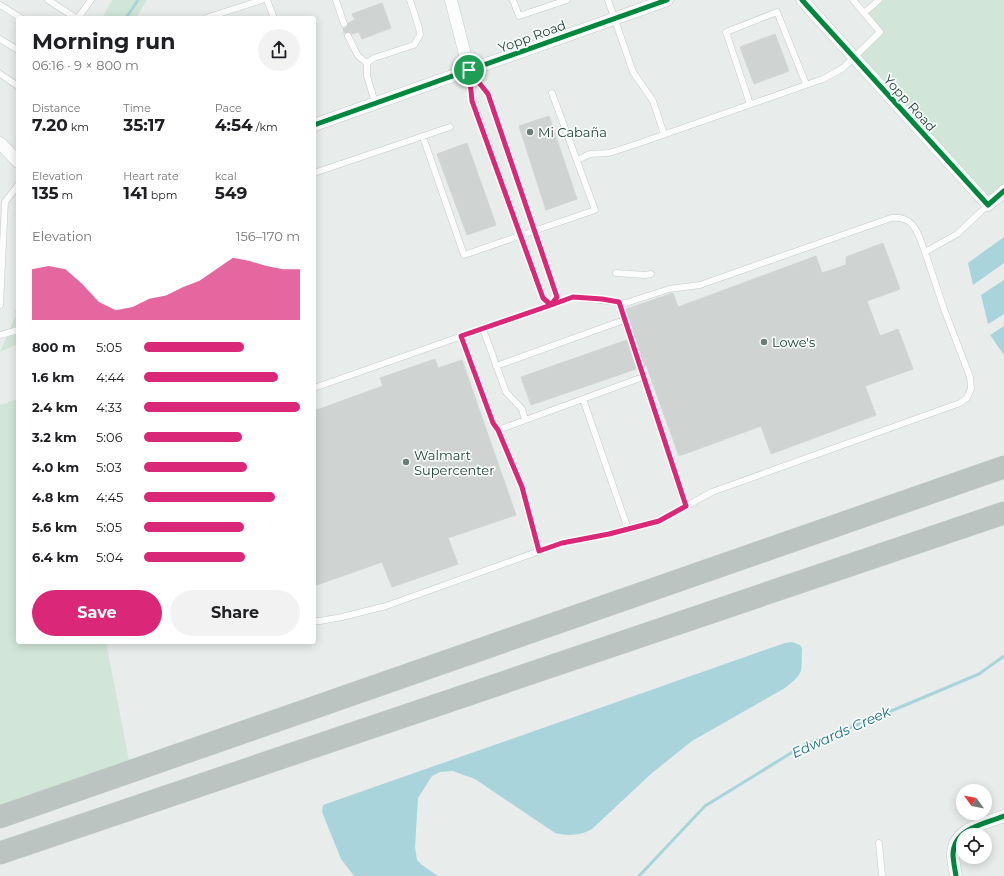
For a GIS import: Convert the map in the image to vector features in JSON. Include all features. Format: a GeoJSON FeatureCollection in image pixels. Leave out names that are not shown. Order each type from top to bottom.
{"type":"FeatureCollection","features":[{"type":"Feature","properties":{"kind":"highway"},"geometry":{"type":"LineString","coordinates":[[946,487],[1004,458]]}},
{"type":"Feature","properties":{"kind":"highway"},"geometry":{"type":"LineString","coordinates":[[0,817],[1004,467]]}},
{"type":"Feature","properties":{"kind":"highway"},"geometry":{"type":"LineString","coordinates":[[0,852],[1004,513]]}},
{"type":"Feature","properties":{"kind":"street"},"geometry":{"type":"LineString","coordinates":[[451,0],[456,25],[469,70]]}},
{"type":"Feature","properties":{"kind":"street","name":"Yopp Road"},"geometry":{"type":"LineString","coordinates":[[316,124],[667,0]]}},
{"type":"Feature","properties":{"kind":"street","name":"Yopp Road"},"geometry":{"type":"LineString","coordinates":[[802,0],[988,205]]}},
{"type":"Feature","properties":{"kind":"street"},"geometry":{"type":"LineString","coordinates":[[0,144],[16,160]]}},
{"type":"Feature","properties":{"kind":"street"},"geometry":{"type":"LineString","coordinates":[[988,205],[1004,191]]}},
{"type":"Feature","properties":{"kind":"street"},"geometry":{"type":"LineString","coordinates":[[956,876],[953,854],[957,838],[968,830],[1004,816]]}},
{"type":"Feature","properties":{"kind":"lane"},"geometry":{"type":"LineString","coordinates":[[48,0],[74,16]]}},
{"type":"Feature","properties":{"kind":"lane"},"geometry":{"type":"LineString","coordinates":[[79,16],[91,0]]}},
{"type":"Feature","properties":{"kind":"lane"},"geometry":{"type":"LineString","coordinates":[[212,16],[262,0]]}},
{"type":"Feature","properties":{"kind":"lane"},"geometry":{"type":"LineString","coordinates":[[267,0],[273,16]]}},
{"type":"Feature","properties":{"kind":"lane"},"geometry":{"type":"LineString","coordinates":[[336,0],[344,24]]}},
{"type":"Feature","properties":{"kind":"lane"},"geometry":{"type":"LineString","coordinates":[[367,63],[374,58],[414,45],[420,35],[410,0]]}},
{"type":"Feature","properties":{"kind":"lane"},"geometry":{"type":"LineString","coordinates":[[513,0],[518,16],[567,0]]}},
{"type":"Feature","properties":{"kind":"lane"},"geometry":{"type":"LineString","coordinates":[[608,0],[634,72],[653,101],[664,134]]}},
{"type":"Feature","properties":{"kind":"lane"},"geometry":{"type":"LineString","coordinates":[[577,160],[590,154],[609,153],[664,134],[823,79],[843,68],[880,32],[853,0]]}},
{"type":"Feature","properties":{"kind":"lane"},"geometry":{"type":"LineString","coordinates":[[864,13],[878,0]]}},
{"type":"Feature","properties":{"kind":"lane"},"geometry":{"type":"LineString","coordinates":[[0,5],[18,16]]}},
{"type":"Feature","properties":{"kind":"lane"},"geometry":{"type":"LineString","coordinates":[[750,104],[726,32],[777,12],[806,84]]}},
{"type":"Feature","properties":{"kind":"lane"},"geometry":{"type":"LineString","coordinates":[[348,36],[358,56],[367,63]]}},
{"type":"Feature","properties":{"kind":"lane"},"geometry":{"type":"LineString","coordinates":[[0,39],[16,49]]}},
{"type":"Feature","properties":{"kind":"lane"},"geometry":{"type":"LineString","coordinates":[[367,63],[367,76],[375,103]]}},
{"type":"Feature","properties":{"kind":"lane"},"geometry":{"type":"LineString","coordinates":[[469,70],[488,94],[557,297],[551,305]]}},
{"type":"Feature","properties":{"kind":"lane"},"geometry":{"type":"LineString","coordinates":[[469,70],[472,101],[543,298],[551,305]]}},
{"type":"Feature","properties":{"kind":"lane"},"geometry":{"type":"LineString","coordinates":[[0,74],[16,85]]}},
{"type":"Feature","properties":{"kind":"lane"},"geometry":{"type":"LineString","coordinates":[[423,137],[464,255],[595,210],[552,93]]}},
{"type":"Feature","properties":{"kind":"lane"},"geometry":{"type":"LineString","coordinates":[[316,172],[450,127]]}},
{"type":"Feature","properties":{"kind":"lane"},"geometry":{"type":"LineString","coordinates":[[0,305],[3,200],[16,187]]}},
{"type":"Feature","properties":{"kind":"lane"},"geometry":{"type":"LineString","coordinates":[[925,252],[957,234],[988,205]]}},
{"type":"Feature","properties":{"kind":"lane"},"geometry":{"type":"LineString","coordinates":[[316,387],[573,297],[602,299],[626,303],[636,301],[674,288],[700,285],[891,218],[899,217],[912,223],[916,228],[944,309],[970,377],[971,389],[967,398],[960,403],[712,492],[659,521],[562,543],[386,606],[328,620],[316,621]]}},
{"type":"Feature","properties":{"kind":"lane"},"geometry":{"type":"LineString","coordinates":[[616,273],[645,276],[651,274]]}},
{"type":"Feature","properties":{"kind":"lane"},"geometry":{"type":"LineString","coordinates":[[619,302],[686,506]]}},
{"type":"Feature","properties":{"kind":"lane"},"geometry":{"type":"LineString","coordinates":[[496,366],[624,320]]}},
{"type":"Feature","properties":{"kind":"lane"},"geometry":{"type":"LineString","coordinates":[[483,329],[506,392],[522,409],[525,420]]}},
{"type":"Feature","properties":{"kind":"lane"},"geometry":{"type":"LineString","coordinates":[[0,335],[16,331]]}},
{"type":"Feature","properties":{"kind":"lane"},"geometry":{"type":"LineString","coordinates":[[461,336],[493,423],[498,430],[522,487],[539,551]]}},
{"type":"Feature","properties":{"kind":"lane"},"geometry":{"type":"LineString","coordinates":[[498,430],[643,377]]}},
{"type":"Feature","properties":{"kind":"lane"},"geometry":{"type":"LineString","coordinates":[[583,399],[628,529]]}},
{"type":"Feature","properties":{"kind":"lane"},"geometry":{"type":"LineString","coordinates":[[879,843],[882,876]]}},
{"type":"Feature","properties":{"kind":"green space"},"geometry":{"type":"Polygon","coordinates":[[[112,0],[147,0],[137,16],[103,16],[112,0]]]}},
{"type":"Feature","properties":{"kind":"green space"},"geometry":{"type":"Polygon","coordinates":[[[879,0],[1004,0],[1004,191],[988,205],[854,57],[880,32],[864,13],[879,0]]]}},
{"type":"Feature","properties":{"kind":"green space"},"geometry":{"type":"Polygon","coordinates":[[[16,314],[16,345],[0,352],[16,314]]]}},
{"type":"Feature","properties":{"kind":"green space"},"geometry":{"type":"Polygon","coordinates":[[[16,400],[16,644],[106,644],[131,771],[0,817],[0,405],[16,400]]]}},
{"type":"Feature","properties":{"kind":"water"},"geometry":{"type":"Polygon","coordinates":[[[1004,237],[1004,263],[973,285],[968,263],[1004,237]]]}},
{"type":"Feature","properties":{"kind":"water"},"geometry":{"type":"Polygon","coordinates":[[[1004,280],[1004,314],[988,324],[981,295],[1004,280]]]}},
{"type":"Feature","properties":{"kind":"water"},"geometry":{"type":"Polygon","coordinates":[[[1004,326],[1004,355],[990,335],[1004,326]]]}},
{"type":"Feature","properties":{"kind":"water"},"geometry":{"type":"Polygon","coordinates":[[[792,642],[800,645],[802,648],[801,671],[796,679],[785,688],[692,741],[652,773],[592,829],[574,835],[555,833],[475,779],[453,771],[440,772],[432,776],[418,798],[415,847],[417,860],[438,876],[354,876],[341,859],[322,812],[323,805],[785,643],[792,642]]]}},
{"type":"Feature","properties":{"kind":"building"},"geometry":{"type":"Polygon","coordinates":[[[382,3],[391,28],[362,39],[359,32],[352,34],[349,32],[344,33],[343,28],[346,28],[348,23],[355,20],[352,14],[382,3]]]}},
{"type":"Feature","properties":{"kind":"building"},"geometry":{"type":"Polygon","coordinates":[[[775,34],[789,71],[754,84],[740,47],[775,34]]]}},
{"type":"Feature","properties":{"kind":"building"},"geometry":{"type":"Polygon","coordinates":[[[549,116],[577,199],[546,210],[519,126],[549,116]]]}},
{"type":"Feature","properties":{"kind":"building"},"geometry":{"type":"Polygon","coordinates":[[[467,143],[496,225],[467,235],[437,154],[467,143]]]}},
{"type":"Feature","properties":{"kind":"building"},"geometry":{"type":"Polygon","coordinates":[[[883,243],[900,289],[867,301],[880,336],[898,329],[913,369],[865,386],[876,415],[771,454],[761,426],[679,456],[646,365],[644,366],[626,309],[673,293],[678,307],[816,256],[822,273],[846,265],[846,257],[883,243]]]}},
{"type":"Feature","properties":{"kind":"building"},"geometry":{"type":"Polygon","coordinates":[[[627,340],[636,369],[531,405],[521,377],[627,340]]]}},
{"type":"Feature","properties":{"kind":"building","name":"Walmart Supercenter"},"geometry":{"type":"Polygon","coordinates":[[[435,359],[438,368],[462,360],[516,515],[448,538],[458,564],[392,587],[382,562],[316,585],[316,410],[383,386],[380,378],[435,359]]]}},
{"type":"Feature","properties":{"kind":"waterway"},"geometry":{"type":"LineString","coordinates":[[127,16],[138,0]]}},
{"type":"Feature","properties":{"kind":"waterway","name":"Edwards Creek"},"geometry":{"type":"LineString","coordinates":[[639,876],[705,806],[804,745],[872,719],[979,674],[1004,656]]}},
{"type":"Feature","properties":{"kind":"cycle path"},"geometry":{"type":"LineString","coordinates":[[316,124],[667,0]]}},
{"type":"Feature","properties":{"kind":"cycle path"},"geometry":{"type":"LineString","coordinates":[[802,0],[988,205],[1004,191]]}},
{"type":"Feature","properties":{"kind":"cycle path"},"geometry":{"type":"LineString","coordinates":[[956,876],[953,854],[955,845],[959,838],[971,828],[1004,816]]}},
{"type":"Feature","properties":{"kind":"place","name":"Mi Cabaña"},"geometry":{"type":"Point","coordinates":[530,132]}},
{"type":"Feature","properties":{"kind":"place","name":"Lowe's"},"geometry":{"type":"Point","coordinates":[764,342]}},
{"type":"Feature","properties":{"kind":"place","name":"Walmart Supercenter"},"geometry":{"type":"Point","coordinates":[406,462]}},
{"type":"Feature","properties":{"kind":"route"},"geometry":{"type":"LineString","coordinates":[[469,70],[472,101],[543,298],[551,305],[461,336],[493,423],[505,445],[522,487],[539,551],[562,543],[609,534],[659,521],[686,506],[619,302],[573,297],[551,305],[557,297],[488,94],[469,70]]}}]}
